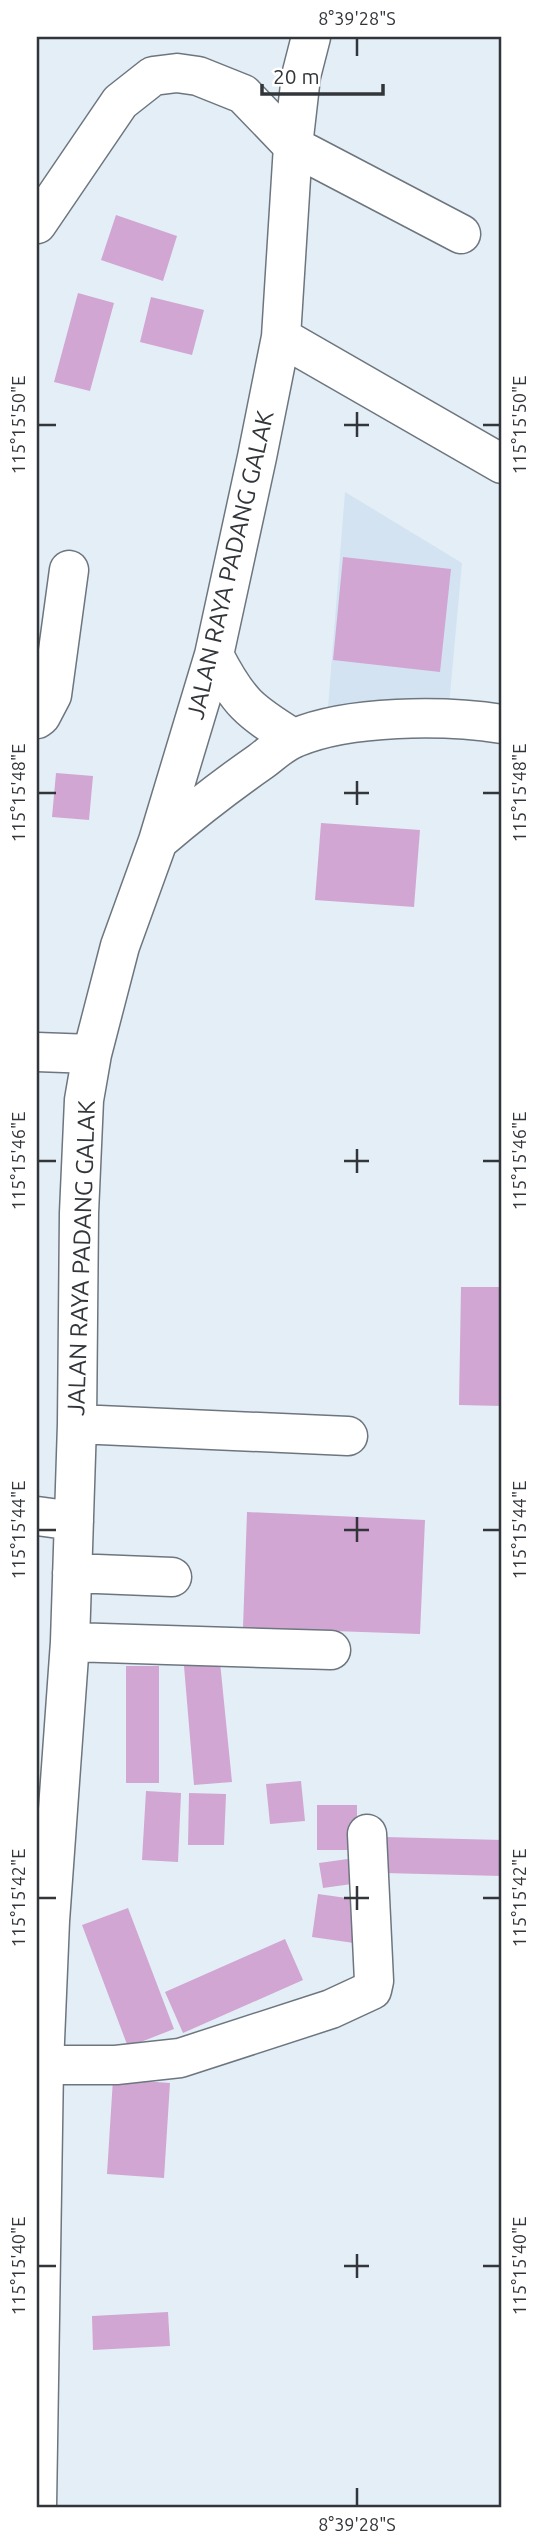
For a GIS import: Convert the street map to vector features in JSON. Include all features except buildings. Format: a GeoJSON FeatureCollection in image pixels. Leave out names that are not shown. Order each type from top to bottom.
{"type":"FeatureCollection","features":[{"type":"Feature","properties":{"kind":"street","name":"JALAN RAYA PADANG GALAK"},"geometry":{"type":"LineString","coordinates":[[37,2507],[40,2171],[50,1921],[70,1642],[64,1545],[77,1424],[79,1213],[84,1100],[92,1054],[120,946],[158,841],[214,655],[255,470],[281,337],[293,146],[302,76],[311,37]]}},
{"type":"Feature","properties":{"kind":"street"},"geometry":{"type":"LineString","coordinates":[[37,224],[120,102],[153,76],[177,73],[198,76],[243,94],[293,146],[461,234]]}},
{"type":"Feature","properties":{"kind":"street"},"geometry":{"type":"LineString","coordinates":[[281,337],[502,464]]}},
{"type":"Feature","properties":{"kind":"street"},"geometry":{"type":"LineString","coordinates":[[37,719],[52,695],[69,570]]}},
{"type":"Feature","properties":{"kind":"street"},"geometry":{"type":"LineString","coordinates":[[214,655],[227,681],[250,710],[293,738]]}},
{"type":"Feature","properties":{"kind":"street"},"geometry":{"type":"LineString","coordinates":[[158,841],[207,800],[293,738],[340,726],[400,720],[482,721],[502,724]]}},
{"type":"Feature","properties":{"kind":"street"},"geometry":{"type":"LineString","coordinates":[[37,1052],[92,1054]]}},
{"type":"Feature","properties":{"kind":"street"},"geometry":{"type":"LineString","coordinates":[[77,1424],[348,1436]]}},
{"type":"Feature","properties":{"kind":"street"},"geometry":{"type":"LineString","coordinates":[[37,1516],[64,1545],[172,1577]]}},
{"type":"Feature","properties":{"kind":"street"},"geometry":{"type":"LineString","coordinates":[[70,1642],[331,1650]]}},
{"type":"Feature","properties":{"kind":"street"},"geometry":{"type":"LineString","coordinates":[[44,2065],[116,2065],[180,2058],[331,2009],[372,1990],[374,1981],[367,1834]]}},
{"type":"Feature","properties":{"kind":"shaded area"},"geometry":{"type":"Polygon","coordinates":[[[345,492],[462,563],[448,716],[327,720],[345,492]]]}}]}
